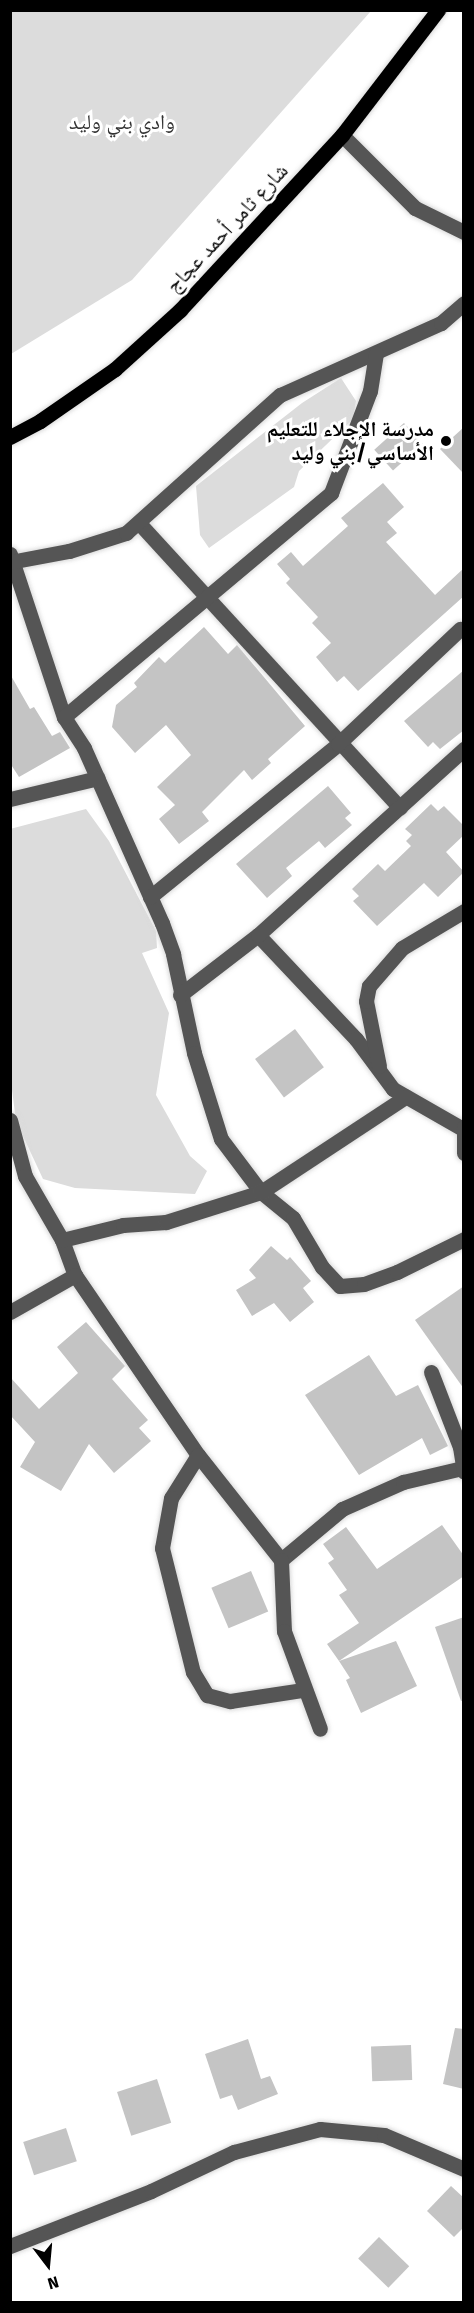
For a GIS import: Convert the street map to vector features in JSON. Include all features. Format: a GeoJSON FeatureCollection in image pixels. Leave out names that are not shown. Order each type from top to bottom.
{"type":"FeatureCollection","features":[{"type":"Feature","properties":{"kind":"main road","name":"شارع ثامر أحمد عجاج"},"geometry":{"type":"LineString","coordinates":[[10,436],[40,421],[115,369],[156,333],[342,135],[438,10]]}},
{"type":"Feature","properties":{"kind":"street"},"geometry":{"type":"LineString","coordinates":[[342,135],[415,208],[464,232]]}},
{"type":"Feature","properties":{"kind":"street"},"geometry":{"type":"LineString","coordinates":[[464,303],[441,323],[280,395],[139,523],[115,540],[11,559],[64,717],[98,778],[173,954],[180,995],[221,1139],[261,1192],[293,1218],[322,1267],[340,1286],[364,1284],[397,1272],[464,1239]]}},
{"type":"Feature","properties":{"kind":"street"},"geometry":{"type":"LineString","coordinates":[[64,717],[331,493],[370,391],[376,353]]}},
{"type":"Feature","properties":{"kind":"street"},"geometry":{"type":"LineString","coordinates":[[139,523],[205,599],[271,663],[338,744],[400,808]]}},
{"type":"Feature","properties":{"kind":"street"},"geometry":{"type":"LineString","coordinates":[[150,897],[338,744],[460,629]]}},
{"type":"Feature","properties":{"kind":"street"},"geometry":{"type":"LineString","coordinates":[[180,995],[258,935],[464,749]]}},
{"type":"Feature","properties":{"kind":"street"},"geometry":{"type":"LineString","coordinates":[[10,799],[98,778]]}},
{"type":"Feature","properties":{"kind":"street"},"geometry":{"type":"LineString","coordinates":[[380,1071],[366,1001],[369,986],[402,948],[464,911]]}},
{"type":"Feature","properties":{"kind":"street"},"geometry":{"type":"LineString","coordinates":[[258,935],[356,1039],[380,1071],[405,1097],[462,1127],[464,1153]]}},
{"type":"Feature","properties":{"kind":"street"},"geometry":{"type":"LineString","coordinates":[[62,1240],[123,1225],[166,1221],[261,1192],[405,1097]]}},
{"type":"Feature","properties":{"kind":"street"},"geometry":{"type":"LineString","coordinates":[[10,1120],[25,1176],[62,1240],[75,1275],[198,1455],[281,1560],[284,1631],[303,1690],[320,1729]]}},
{"type":"Feature","properties":{"kind":"street"},"geometry":{"type":"LineString","coordinates":[[10,1312],[75,1275]]}},
{"type":"Feature","properties":{"kind":"street"},"geometry":{"type":"LineString","coordinates":[[281,1560],[342,1509],[402,1482],[463,1470],[462,1446],[431,1372]]}},
{"type":"Feature","properties":{"kind":"street"},"geometry":{"type":"LineString","coordinates":[[198,1455],[171,1498],[162,1548],[193,1672],[207,1695],[230,1701],[303,1690]]}},
{"type":"Feature","properties":{"kind":"street"},"geometry":{"type":"LineString","coordinates":[[10,2246],[151,2191],[234,2152],[320,2129],[384,2135],[464,2169]]}},
{"type":"Feature","properties":{"kind":"green space","name":"وادي بني وليد"},"geometry":{"type":"Polygon","coordinates":[[[11,10],[371,11],[132,280],[11,354],[11,10]]]}},
{"type":"Feature","properties":{"kind":"green space"},"geometry":{"type":"Polygon","coordinates":[[[341,378],[356,401],[353,419],[299,471],[294,487],[209,548],[200,535],[196,486],[302,403],[341,378]]]}},
{"type":"Feature","properties":{"kind":"green space"},"geometry":{"type":"Polygon","coordinates":[[[86,809],[109,841],[156,931],[157,948],[142,953],[169,1013],[156,1095],[190,1156],[207,1171],[195,1194],[75,1188],[43,1179],[16,1121],[11,1082],[10,829],[86,809]]]}},
{"type":"Feature","properties":{"kind":"building"},"geometry":{"type":"Polygon","coordinates":[[[404,423],[423,444],[393,471],[374,450],[404,423]]]}},
{"type":"Feature","properties":{"kind":"building"},"geometry":{"type":"Polygon","coordinates":[[[464,427],[464,474],[440,449],[464,427]]]}},
{"type":"Feature","properties":{"kind":"building"},"geometry":{"type":"Polygon","coordinates":[[[383,483],[404,507],[387,522],[397,533],[386,542],[435,595],[464,568],[464,596],[358,691],[344,676],[337,682],[316,657],[331,643],[312,623],[318,617],[286,583],[290,579],[277,564],[291,552],[303,566],[348,526],[341,518],[383,483]]]}},
{"type":"Feature","properties":{"kind":"building"},"geometry":{"type":"Polygon","coordinates":[[[204,627],[228,654],[237,645],[305,726],[268,759],[271,763],[252,780],[244,770],[202,812],[209,821],[179,844],[159,819],[175,805],[157,787],[191,755],[166,725],[135,753],[112,727],[116,705],[137,687],[134,683],[159,657],[165,663],[204,627]]]}},
{"type":"Feature","properties":{"kind":"building"},"geometry":{"type":"Polygon","coordinates":[[[464,670],[464,730],[440,749],[433,742],[428,747],[404,721],[464,670]]]}},
{"type":"Feature","properties":{"kind":"building"},"geometry":{"type":"Polygon","coordinates":[[[10,674],[30,709],[34,707],[52,736],[60,732],[70,748],[19,777],[10,763],[10,674]]]}},
{"type":"Feature","properties":{"kind":"building"},"geometry":{"type":"Polygon","coordinates":[[[328,786],[351,813],[345,818],[352,825],[325,848],[319,841],[286,868],[292,876],[267,898],[236,864],[328,786]]]}},
{"type":"Feature","properties":{"kind":"building"},"geometry":{"type":"Polygon","coordinates":[[[431,804],[438,811],[444,806],[464,826],[464,835],[446,852],[464,872],[438,897],[424,883],[377,926],[353,901],[359,896],[352,889],[378,864],[385,871],[411,846],[406,841],[412,835],[405,829],[431,804]]]}},
{"type":"Feature","properties":{"kind":"building"},"geometry":{"type":"Polygon","coordinates":[[[295,1029],[324,1067],[284,1097],[255,1059],[295,1029]]]}},
{"type":"Feature","properties":{"kind":"building"},"geometry":{"type":"Polygon","coordinates":[[[271,1246],[287,1260],[290,1257],[311,1281],[303,1288],[314,1302],[290,1322],[274,1303],[252,1316],[236,1290],[256,1278],[249,1270],[271,1246]]]}},
{"type":"Feature","properties":{"kind":"building"},"geometry":{"type":"Polygon","coordinates":[[[464,1286],[464,1389],[415,1320],[464,1286]]]}},
{"type":"Feature","properties":{"kind":"building"},"geometry":{"type":"Polygon","coordinates":[[[86,1322],[125,1366],[112,1379],[148,1420],[139,1428],[151,1441],[114,1473],[89,1444],[61,1491],[20,1467],[35,1442],[10,1415],[10,1377],[39,1409],[78,1373],[57,1347],[86,1322]]]}},
{"type":"Feature","properties":{"kind":"building"},"geometry":{"type":"Polygon","coordinates":[[[369,1355],[396,1396],[418,1385],[448,1446],[430,1455],[422,1438],[359,1475],[305,1395],[369,1355]]]}},
{"type":"Feature","properties":{"kind":"building"},"geometry":{"type":"Polygon","coordinates":[[[442,1525],[464,1556],[464,1576],[339,1661],[327,1644],[359,1623],[339,1595],[347,1590],[328,1563],[334,1559],[323,1544],[346,1527],[377,1569],[442,1525]]]}},
{"type":"Feature","properties":{"kind":"building"},"geometry":{"type":"Polygon","coordinates":[[[251,1571],[268,1612],[229,1628],[211,1588],[251,1571]]]}},
{"type":"Feature","properties":{"kind":"building"},"geometry":{"type":"Polygon","coordinates":[[[464,1617],[464,1700],[461,1701],[435,1627],[464,1617]]]}},
{"type":"Feature","properties":{"kind":"building"},"geometry":{"type":"Polygon","coordinates":[[[396,1641],[417,1686],[361,1713],[346,1680],[350,1678],[339,1661],[396,1641]]]}},
{"type":"Feature","properties":{"kind":"building"},"geometry":{"type":"Polygon","coordinates":[[[455,2028],[464,2029],[464,2089],[443,2084],[455,2028]]]}},
{"type":"Feature","properties":{"kind":"building"},"geometry":{"type":"Polygon","coordinates":[[[248,2039],[261,2079],[270,2076],[278,2094],[238,2110],[232,2095],[220,2099],[205,2054],[248,2039]]]}},
{"type":"Feature","properties":{"kind":"building"},"geometry":{"type":"Polygon","coordinates":[[[411,2045],[412,2080],[372,2081],[371,2046],[411,2045]]]}},
{"type":"Feature","properties":{"kind":"building"},"geometry":{"type":"Polygon","coordinates":[[[157,2079],[171,2123],[131,2136],[117,2092],[157,2079]]]}},
{"type":"Feature","properties":{"kind":"building"},"geometry":{"type":"Polygon","coordinates":[[[66,2128],[77,2161],[34,2175],[23,2142],[66,2128]]]}},
{"type":"Feature","properties":{"kind":"building"},"geometry":{"type":"Polygon","coordinates":[[[451,2186],[464,2198],[464,2227],[454,2237],[427,2211],[451,2186]]]}},
{"type":"Feature","properties":{"kind":"building"},"geometry":{"type":"Polygon","coordinates":[[[379,2237],[409,2266],[388,2288],[358,2259],[379,2237]]]}},
{"type":"Feature","properties":{"kind":"place","name":"مدرسة الإجلاء للتعليم الأساسي/بني وليد"},"geometry":{"type":"Point","coordinates":[446,441]}}]}
